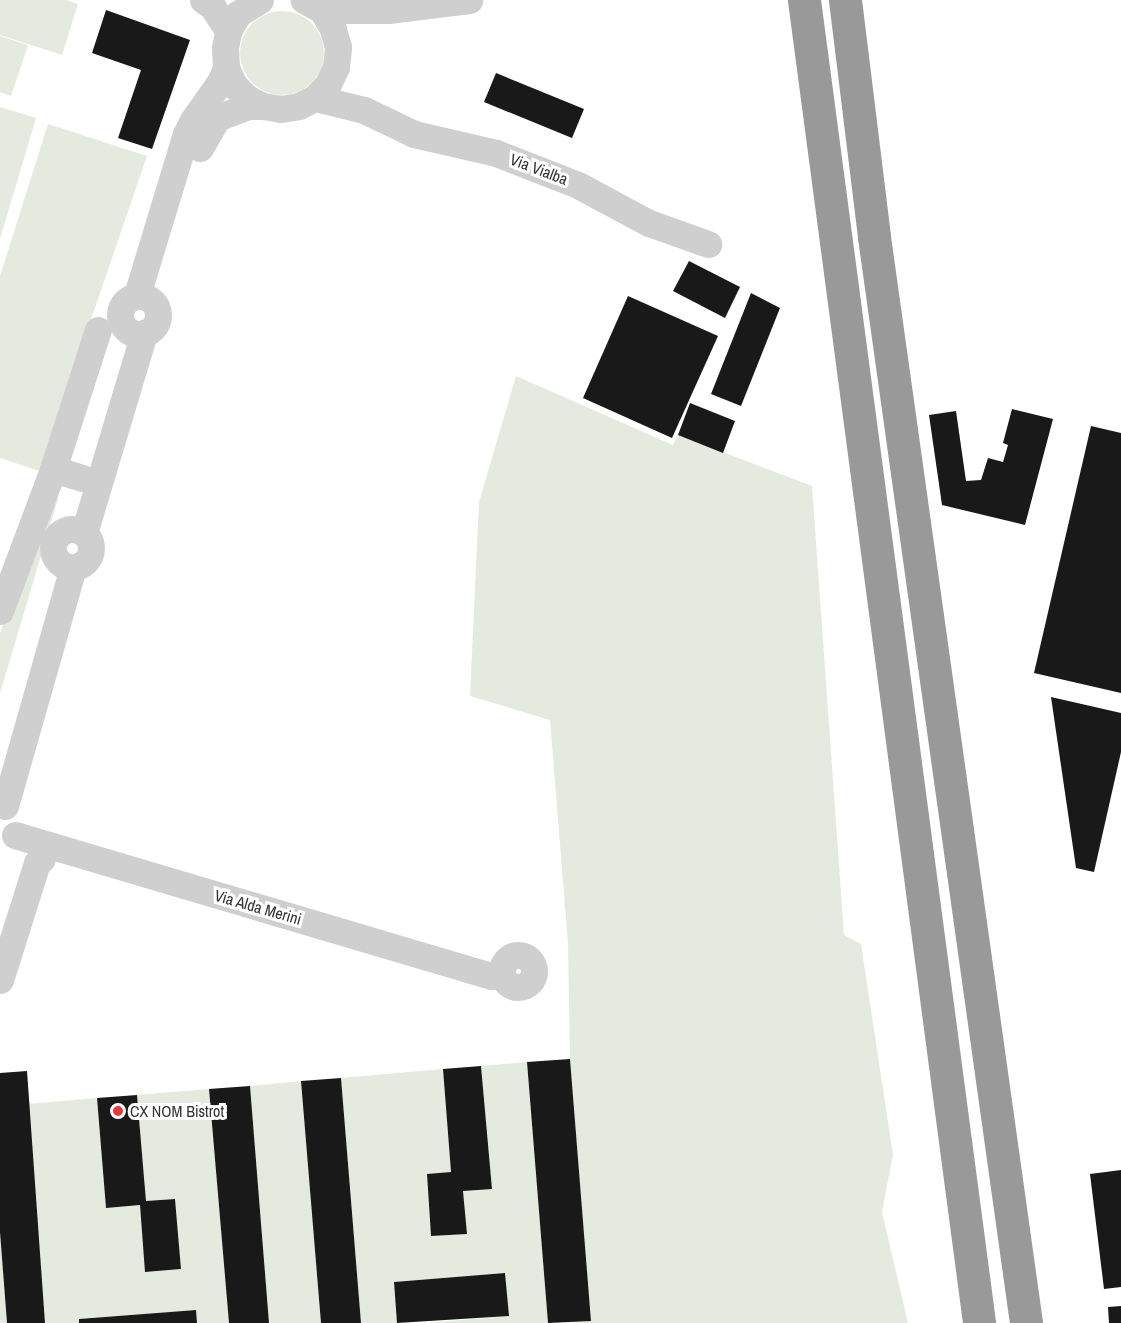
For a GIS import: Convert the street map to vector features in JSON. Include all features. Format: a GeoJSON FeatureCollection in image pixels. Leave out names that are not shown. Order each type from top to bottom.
{"type":"FeatureCollection","features":[{"type":"Feature","properties":{"kind":"highway"},"geometry":{"type":"LineString","coordinates":[[804,0],[980,1323]]}},
{"type":"Feature","properties":{"kind":"highway"},"geometry":{"type":"LineString","coordinates":[[844,0],[874,237],[1026,1323]]}},
{"type":"Feature","properties":{"kind":"street"},"geometry":{"type":"LineString","coordinates":[[203,0],[212,6],[228,31]]}},
{"type":"Feature","properties":{"kind":"street"},"geometry":{"type":"LineString","coordinates":[[145,298],[186,134],[193,120],[220,82],[226,68],[225,48],[228,31],[238,14],[260,0]]}},
{"type":"Feature","properties":{"kind":"street"},"geometry":{"type":"LineString","coordinates":[[313,5],[388,10],[469,0]]}},
{"type":"Feature","properties":{"kind":"street","name":"Via Vialba"},"geometry":{"type":"LineString","coordinates":[[313,5],[333,29],[343,84],[364,110]]}},
{"type":"Feature","properties":{"kind":"street"},"geometry":{"type":"LineString","coordinates":[[145,298],[202,140],[217,118],[248,106],[290,108],[315,98],[328,84],[337,57],[355,25],[388,10]]}},
{"type":"Feature","properties":{"kind":"street"},"geometry":{"type":"LineString","coordinates":[[226,68],[240,91],[263,106]]}},
{"type":"Feature","properties":{"kind":"street","name":"Via Vialba"},"geometry":{"type":"LineString","coordinates":[[315,98],[364,110],[414,134],[506,157],[578,185],[649,223],[708,243]]}},
{"type":"Feature","properties":{"kind":"street"},"geometry":{"type":"LineString","coordinates":[[135,332],[121,322],[120,310],[127,300],[145,298]]}},
{"type":"Feature","properties":{"kind":"street"},"geometry":{"type":"LineString","coordinates":[[0,611],[53,469],[98,330]]}},
{"type":"Feature","properties":{"kind":"street"},"geometry":{"type":"LineString","coordinates":[[76,531],[83,478],[135,332]]}},
{"type":"Feature","properties":{"kind":"street"},"geometry":{"type":"LineString","coordinates":[[76,531],[135,332]]}},
{"type":"Feature","properties":{"kind":"street"},"geometry":{"type":"LineString","coordinates":[[53,469],[83,478]]}},
{"type":"Feature","properties":{"kind":"street"},"geometry":{"type":"LineString","coordinates":[[66,565],[81,566],[90,556],[91,543],[76,531]]}},
{"type":"Feature","properties":{"kind":"street"},"geometry":{"type":"LineString","coordinates":[[0,760],[66,565]]}},
{"type":"Feature","properties":{"kind":"street"},"geometry":{"type":"LineString","coordinates":[[8,844],[15,820],[2,805],[66,565]]}},
{"type":"Feature","properties":{"kind":"street","name":"Via Alda Merini"},"geometry":{"type":"LineString","coordinates":[[8,844],[492,976],[501,973]]}},
{"type":"Feature","properties":{"kind":"street"},"geometry":{"type":"LineString","coordinates":[[0,980],[37,863],[42,859]]}},
{"type":"Feature","properties":{"kind":"shaded area"},"geometry":{"type":"Polygon","coordinates":[[[0,0],[66,0],[78,4],[62,55],[0,35],[0,0]]]}},
{"type":"Feature","properties":{"kind":"shaded area"},"geometry":{"type":"Polygon","coordinates":[[[274,11],[290,11],[306,18],[317,29],[324,45],[321,69],[312,83],[290,95],[274,95],[258,88],[247,77],[240,61],[240,45],[247,29],[258,18],[274,11]]]}},
{"type":"Feature","properties":{"kind":"shaded area"},"geometry":{"type":"Polygon","coordinates":[[[0,36],[28,45],[11,96],[0,92],[0,36]]]}},
{"type":"Feature","properties":{"kind":"shaded area"},"geometry":{"type":"Polygon","coordinates":[[[0,107],[36,118],[0,239],[0,107]]]}},
{"type":"Feature","properties":{"kind":"shaded area"},"geometry":{"type":"Polygon","coordinates":[[[48,124],[147,156],[39,471],[0,458],[0,276],[48,124]]]}},
{"type":"Feature","properties":{"kind":"shaded area"},"geometry":{"type":"Polygon","coordinates":[[[516,376],[673,445],[678,435],[812,486],[844,935],[861,944],[893,1155],[882,1212],[908,1323],[567,1323],[591,1321],[570,1059],[568,944],[550,720],[470,696],[479,502],[516,376]]]}},
{"type":"Feature","properties":{"kind":"shaded area"},"geometry":{"type":"Polygon","coordinates":[[[48,496],[58,499],[0,693],[0,633],[48,496]]]}},
{"type":"Feature","properties":{"kind":"shaded area"},"geometry":{"type":"Polygon","coordinates":[[[527,1062],[548,1323],[426,1323],[508,1316],[505,1273],[394,1282],[397,1323],[361,1323],[341,1078],[443,1069],[451,1172],[427,1175],[431,1236],[466,1234],[463,1191],[492,1188],[481,1066],[527,1062]]]}},
{"type":"Feature","properties":{"kind":"shaded area"},"geometry":{"type":"Polygon","coordinates":[[[301,1081],[321,1323],[269,1323],[250,1086],[301,1081]]]}},
{"type":"Feature","properties":{"kind":"shaded area"},"geometry":{"type":"Polygon","coordinates":[[[209,1089],[229,1323],[197,1323],[196,1310],[79,1319],[79,1323],[45,1323],[27,1104],[97,1098],[106,1208],[140,1205],[146,1272],[181,1269],[175,1199],[146,1201],[137,1095],[209,1089]]]}},
{"type":"Feature","properties":{"kind":"shaded area"},"geometry":{"type":"Polygon","coordinates":[[[0,1231],[7,1323],[0,1323],[0,1231]]]}},
{"type":"Feature","properties":{"kind":"building"},"geometry":{"type":"Polygon","coordinates":[[[106,10],[190,40],[152,149],[118,138],[141,70],[92,53],[106,10]]]}},
{"type":"Feature","properties":{"kind":"building"},"geometry":{"type":"Polygon","coordinates":[[[496,73],[584,109],[572,138],[484,102],[496,73]]]}},
{"type":"Feature","properties":{"kind":"building"},"geometry":{"type":"Polygon","coordinates":[[[689,261],[740,287],[725,318],[673,291],[689,261]]]}},
{"type":"Feature","properties":{"kind":"building"},"geometry":{"type":"Polygon","coordinates":[[[751,293],[780,308],[741,406],[711,394],[751,293]]]}},
{"type":"Feature","properties":{"kind":"building"},"geometry":{"type":"Polygon","coordinates":[[[628,296],[718,336],[672,438],[583,398],[628,296]]]}},
{"type":"Feature","properties":{"kind":"building"},"geometry":{"type":"Polygon","coordinates":[[[690,403],[735,421],[723,453],[678,435],[690,403]]]}},
{"type":"Feature","properties":{"kind":"building"},"geometry":{"type":"Polygon","coordinates":[[[1012,409],[1053,419],[1025,525],[942,505],[929,415],[956,411],[966,481],[981,480],[988,458],[1003,462],[1008,445],[1003,443],[1012,409]]]}},
{"type":"Feature","properties":{"kind":"building"},"geometry":{"type":"Polygon","coordinates":[[[1091,426],[1121,433],[1121,693],[1034,673],[1091,426]]]}},
{"type":"Feature","properties":{"kind":"building"},"geometry":{"type":"Polygon","coordinates":[[[1051,697],[1121,713],[1121,752],[1094,872],[1076,868],[1051,697]]]}},
{"type":"Feature","properties":{"kind":"building"},"geometry":{"type":"Polygon","coordinates":[[[570,1059],[591,1321],[548,1323],[527,1062],[570,1059]]]}},
{"type":"Feature","properties":{"kind":"building"},"geometry":{"type":"Polygon","coordinates":[[[481,1066],[492,1189],[463,1191],[467,1234],[431,1236],[427,1174],[451,1172],[443,1069],[481,1066]]]}},
{"type":"Feature","properties":{"kind":"building"},"geometry":{"type":"Polygon","coordinates":[[[27,1071],[45,1323],[7,1323],[0,1232],[0,1073],[27,1071]]]}},
{"type":"Feature","properties":{"kind":"building"},"geometry":{"type":"Polygon","coordinates":[[[341,1078],[361,1323],[321,1323],[301,1081],[341,1078]]]}},
{"type":"Feature","properties":{"kind":"building"},"geometry":{"type":"Polygon","coordinates":[[[250,1086],[269,1323],[229,1323],[209,1089],[250,1086]]]}},
{"type":"Feature","properties":{"kind":"building"},"geometry":{"type":"Polygon","coordinates":[[[137,1095],[146,1201],[175,1199],[181,1269],[145,1272],[140,1205],[106,1208],[97,1098],[137,1095]]]}},
{"type":"Feature","properties":{"kind":"building"},"geometry":{"type":"Polygon","coordinates":[[[1121,1170],[1121,1287],[1104,1289],[1090,1174],[1121,1170]]]}},
{"type":"Feature","properties":{"kind":"building"},"geometry":{"type":"Polygon","coordinates":[[[505,1273],[509,1316],[397,1323],[394,1282],[505,1273]]]}},
{"type":"Feature","properties":{"kind":"building"},"geometry":{"type":"Polygon","coordinates":[[[1121,1306],[1121,1323],[1109,1323],[1108,1307],[1121,1306]]]}},
{"type":"Feature","properties":{"kind":"building"},"geometry":{"type":"Polygon","coordinates":[[[196,1310],[197,1323],[79,1323],[79,1319],[196,1310]]]}},
{"type":"Feature","properties":{"kind":"place","name":"CX NOM Bistrot"},"geometry":{"type":"Point","coordinates":[118,1111]}}]}
